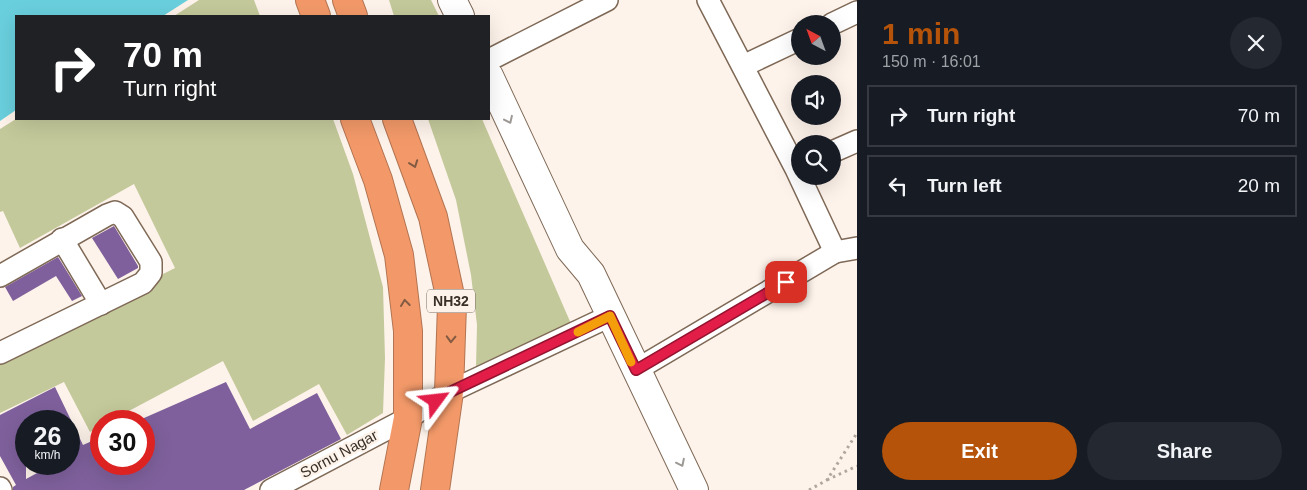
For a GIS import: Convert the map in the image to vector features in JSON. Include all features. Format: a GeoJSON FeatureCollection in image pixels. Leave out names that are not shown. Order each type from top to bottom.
{"type":"FeatureCollection","features":[{"type":"Feature","properties":{"kind":"highway"},"geometry":{"type":"LineString","coordinates":[[310,0],[316,15]]}},
{"type":"Feature","properties":{"kind":"highway"},"geometry":{"type":"LineString","coordinates":[[347,0],[353,15]]}},
{"type":"Feature","properties":{"kind":"highway","name":"NH32"},"geometry":{"type":"LineString","coordinates":[[355,120],[378,180],[399,255],[408,330],[408,418],[394,490]]}},
{"type":"Feature","properties":{"kind":"highway","name":"NH32"},"geometry":{"type":"LineString","coordinates":[[397,120],[433,217],[452,305],[450,392],[435,490]]}},
{"type":"Feature","properties":{"kind":"street"},"geometry":{"type":"LineString","coordinates":[[452,0],[460,15]]}},
{"type":"Feature","properties":{"kind":"street"},"geometry":{"type":"LineString","coordinates":[[490,59],[607,0]]}},
{"type":"Feature","properties":{"kind":"street"},"geometry":{"type":"LineString","coordinates":[[708,0],[791,155]]}},
{"type":"Feature","properties":{"kind":"street"},"geometry":{"type":"LineString","coordinates":[[841,20],[857,12]]}},
{"type":"Feature","properties":{"kind":"street"},"geometry":{"type":"LineString","coordinates":[[743,66],[791,43]]}},
{"type":"Feature","properties":{"kind":"street"},"geometry":{"type":"LineString","coordinates":[[490,78],[570,249],[572,272],[636,370],[694,490]]}},
{"type":"Feature","properties":{"kind":"street"},"geometry":{"type":"LineString","coordinates":[[841,148],[857,141]]}},
{"type":"Feature","properties":{"kind":"street"},"geometry":{"type":"LineString","coordinates":[[805,185],[835,252]]}},
{"type":"Feature","properties":{"kind":"street"},"geometry":{"type":"LineString","coordinates":[[0,276],[62,239],[107,214],[115,212],[124,217],[151,262],[151,273],[143,283],[0,353]]}},
{"type":"Feature","properties":{"kind":"street"},"geometry":{"type":"LineString","coordinates":[[62,239],[101,304]]}},
{"type":"Feature","properties":{"kind":"street"},"geometry":{"type":"LineString","coordinates":[[636,370],[835,252],[857,248]]}},
{"type":"Feature","properties":{"kind":"street"},"geometry":{"type":"LineString","coordinates":[[602,320],[674,490]]}},
{"type":"Feature","properties":{"kind":"street","name":"Sornu Nagar"},"geometry":{"type":"LineString","coordinates":[[271,490],[408,418],[450,392],[602,320]]}},
{"type":"Feature","properties":{"kind":"path"},"geometry":{"type":"LineString","coordinates":[[827,480],[857,433]]}},
{"type":"Feature","properties":{"kind":"path"},"geometry":{"type":"LineString","coordinates":[[809,490],[857,466]]}},
{"type":"Feature","properties":{"kind":"green space"},"geometry":{"type":"Polygon","coordinates":[[[199,0],[254,0],[260,15],[176,15],[199,0]]]}},
{"type":"Feature","properties":{"kind":"green space"},"geometry":{"type":"Polygon","coordinates":[[[389,0],[431,0],[438,15],[394,15],[389,0]]]}},
{"type":"Feature","properties":{"kind":"green space"},"geometry":{"type":"Polygon","coordinates":[[[15,120],[333,120],[353,174],[383,287],[385,358],[383,413],[347,435],[319,384],[253,421],[223,361],[131,410],[90,410],[90,432],[64,382],[0,413],[0,356],[175,268],[134,184],[20,248],[3,211],[0,212],[0,129],[15,120]]]}},
{"type":"Feature","properties":{"kind":"green space"},"geometry":{"type":"Polygon","coordinates":[[[428,120],[482,120],[572,326],[476,367],[477,325],[471,275],[456,200],[428,120]]]}},
{"type":"Feature","properties":{"kind":"water"},"geometry":{"type":"Polygon","coordinates":[[[0,0],[188,0],[165,15],[15,15],[15,111],[0,121],[0,0]]]}},
{"type":"Feature","properties":{"kind":"building"},"geometry":{"type":"Polygon","coordinates":[[[114,226],[138,266],[138,268],[118,279],[92,238],[114,226]]]}},
{"type":"Feature","properties":{"kind":"building"},"geometry":{"type":"Polygon","coordinates":[[[58,257],[82,296],[72,301],[56,276],[13,301],[5,287],[58,257]]]}},
{"type":"Feature","properties":{"kind":"building"},"geometry":{"type":"Polygon","coordinates":[[[226,382],[250,429],[317,393],[341,439],[244,490],[13,490],[13,487],[16,485],[0,456],[0,415],[55,387],[66,410],[15,410],[15,475],[26,475],[26,479],[33,475],[80,475],[80,439],[83,445],[90,442],[90,475],[155,475],[155,413],[226,382]]]}},
{"type":"Feature","properties":{"kind":"slow traffic"},"geometry":{"type":"LineString","coordinates":[[578,332],[610,316],[631,362]]}},
{"type":"Feature","properties":{"kind":"route"},"geometry":{"type":"LineString","coordinates":[[436,401],[450,392],[610,316],[636,370],[786,282]]}}]}
